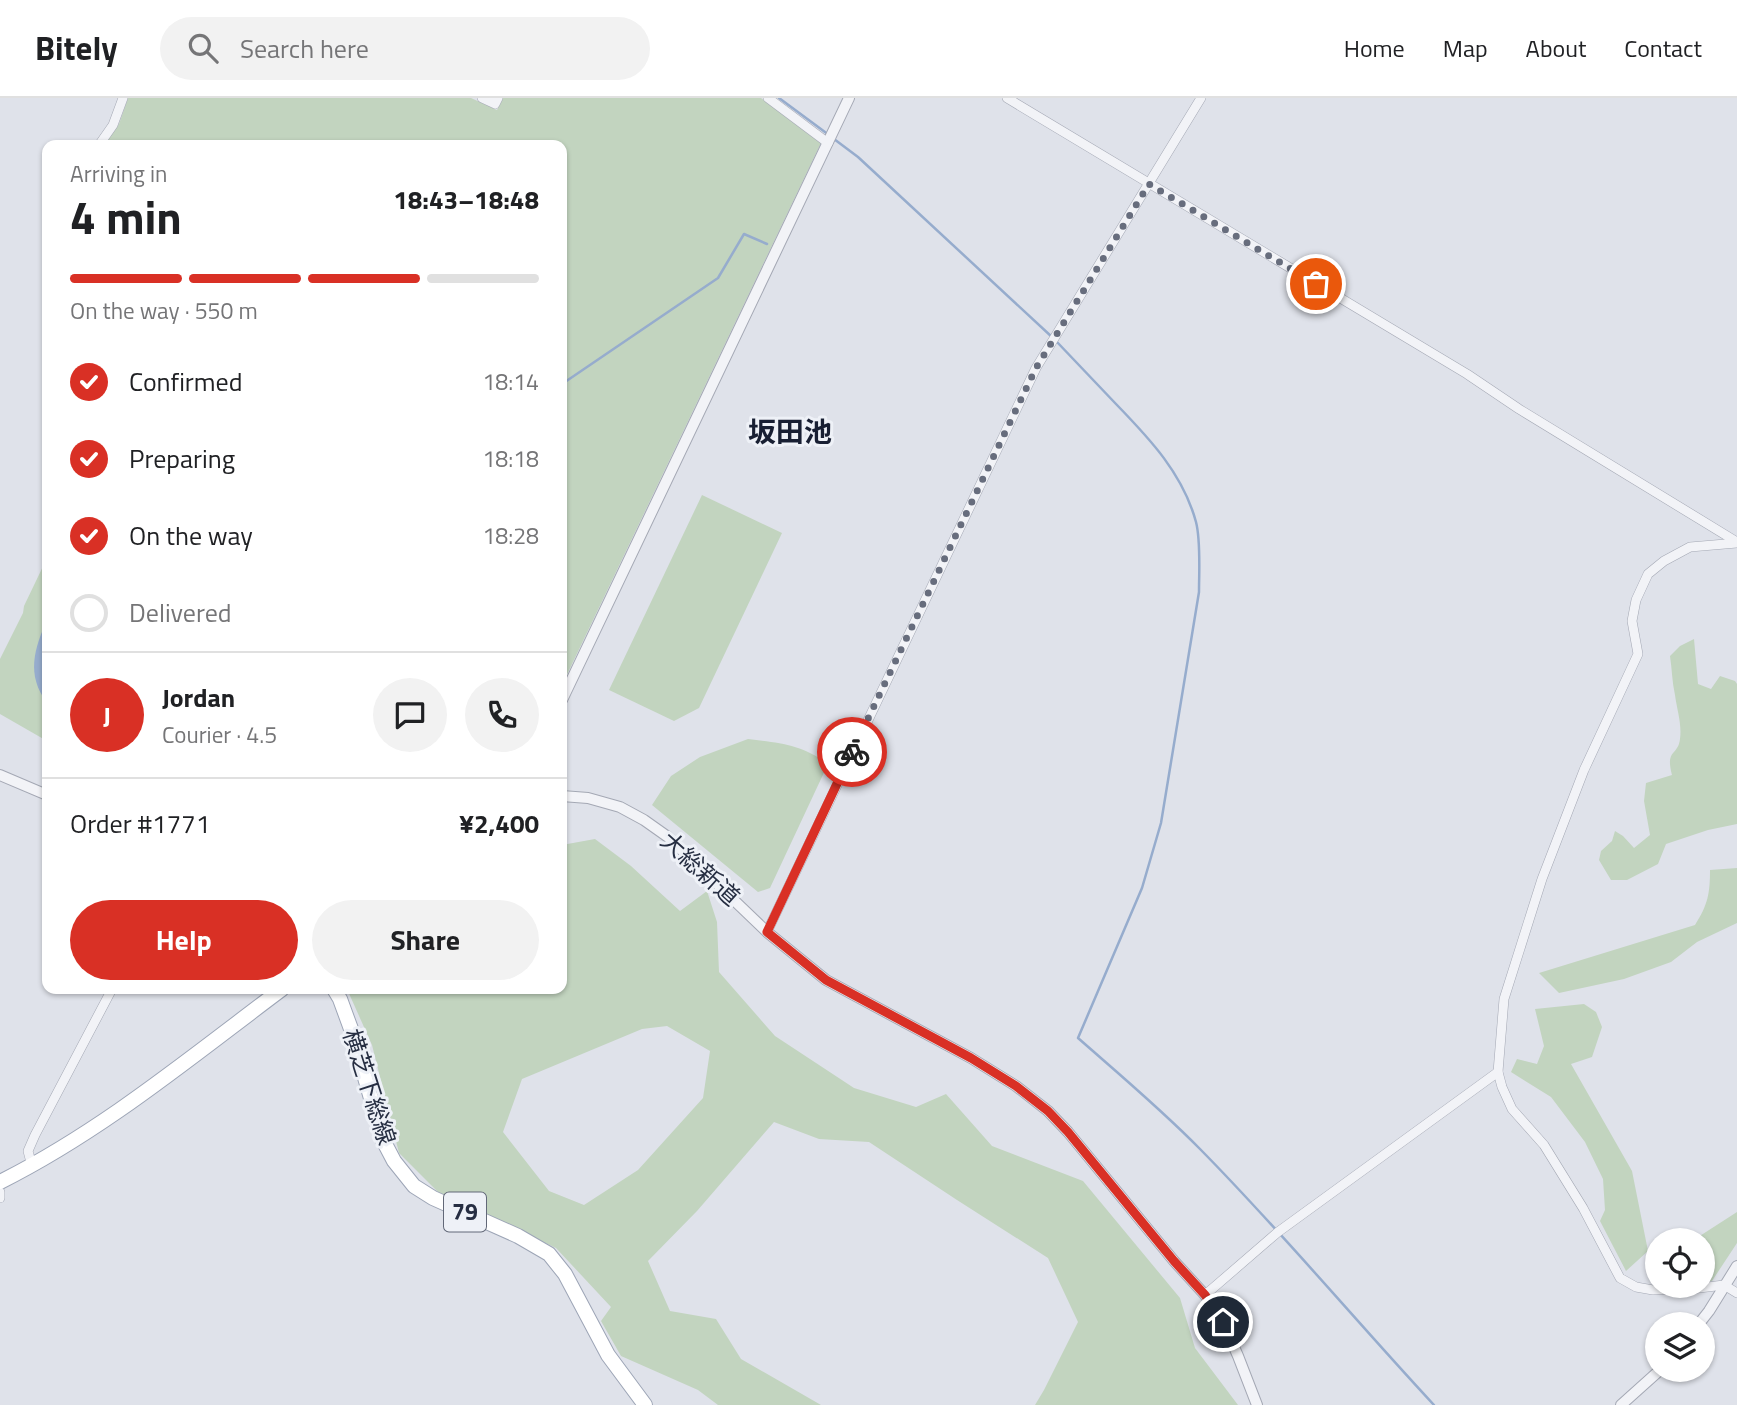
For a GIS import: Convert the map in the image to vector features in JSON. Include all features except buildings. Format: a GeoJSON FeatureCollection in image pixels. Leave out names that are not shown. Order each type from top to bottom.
{"type":"FeatureCollection","features":[{"type":"Feature","properties":{"kind":"main road"},"geometry":{"type":"LineString","coordinates":[[0,1182],[32,1166],[111,1116],[275,994]]}},
{"type":"Feature","properties":{"kind":"main road","name":"横芝下総線"},"geometry":{"type":"LineString","coordinates":[[337,994],[351,1030],[383,1140],[394,1161],[414,1186],[433,1198],[518,1236],[549,1254],[565,1274],[608,1355],[645,1405]]}},
{"type":"Feature","properties":{"kind":"street"},"geometry":{"type":"LineString","coordinates":[[102,140],[113,125],[123,98]]}},
{"type":"Feature","properties":{"kind":"street"},"geometry":{"type":"LineString","coordinates":[[482,98],[495,104],[498,98]]}},
{"type":"Feature","properties":{"kind":"street"},"geometry":{"type":"LineString","coordinates":[[768,98],[828,143]]}},
{"type":"Feature","properties":{"kind":"street"},"geometry":{"type":"LineString","coordinates":[[567,690],[849,98]]}},
{"type":"Feature","properties":{"kind":"street"},"geometry":{"type":"LineString","coordinates":[[1007,98],[1467,374],[1519,409],[1737,542]]}},
{"type":"Feature","properties":{"kind":"street"},"geometry":{"type":"LineString","coordinates":[[767,932],[1036,368],[1201,98]]}},
{"type":"Feature","properties":{"kind":"street"},"geometry":{"type":"LineString","coordinates":[[1737,542],[1683,550],[1648,575],[1636,600],[1632,621],[1638,654],[1584,770],[1542,879],[1504,999],[1498,1072],[1512,1109],[1544,1146],[1583,1208],[1620,1278],[1636,1287],[1653,1290],[1724,1285],[1737,1293]]}},
{"type":"Feature","properties":{"kind":"street"},"geometry":{"type":"LineString","coordinates":[[0,775],[42,793]]}},
{"type":"Feature","properties":{"kind":"street","name":"大総新道"},"geometry":{"type":"LineString","coordinates":[[567,796],[588,798],[620,807],[644,820],[668,837],[767,932],[826,980],[971,1058],[1016,1086],[1048,1111],[1205,1295],[1223,1322],[1257,1405]]}},
{"type":"Feature","properties":{"kind":"street"},"geometry":{"type":"LineString","coordinates":[[32,1166],[28,1151],[35,1135],[109,994]]}},
{"type":"Feature","properties":{"kind":"street"},"geometry":{"type":"LineString","coordinates":[[1205,1295],[1278,1232],[1498,1072]]}},
{"type":"Feature","properties":{"kind":"street"},"geometry":{"type":"LineString","coordinates":[[0,1192],[0,1198]]}},
{"type":"Feature","properties":{"kind":"street"},"geometry":{"type":"LineString","coordinates":[[1708,1312],[1737,1266]]}},
{"type":"Feature","properties":{"kind":"street"},"geometry":{"type":"LineString","coordinates":[[1621,1405],[1647,1382]]}},
{"type":"Feature","properties":{"kind":"green space"},"geometry":{"type":"Polygon","coordinates":[[[128,98],[471,98],[497,110],[503,98],[761,98],[821,143],[567,675],[567,140],[108,140],[119,124],[128,98]]]}},
{"type":"Feature","properties":{"kind":"green space"},"geometry":{"type":"Polygon","coordinates":[[[702,495],[782,533],[699,708],[674,721],[609,690],[702,495]]]}},
{"type":"Feature","properties":{"kind":"green space"},"geometry":{"type":"Polygon","coordinates":[[[42,568],[42,738],[0,714],[0,659],[42,568]]]}},
{"type":"Feature","properties":{"kind":"green space"},"geometry":{"type":"Polygon","coordinates":[[[1694,639],[1698,684],[1711,689],[1720,676],[1737,684],[1737,824],[1666,844],[1658,864],[1627,880],[1611,880],[1599,860],[1601,851],[1612,841],[1615,831],[1634,848],[1650,835],[1644,801],[1646,783],[1672,775],[1670,761],[1679,744],[1680,722],[1670,656],[1680,646],[1694,639]]]}},
{"type":"Feature","properties":{"kind":"green space"},"geometry":{"type":"Polygon","coordinates":[[[748,739],[799,748],[828,764],[770,888],[758,892],[652,805],[671,776],[700,757],[748,739]]]}},
{"type":"Feature","properties":{"kind":"green space"},"geometry":{"type":"Polygon","coordinates":[[[595,839],[631,866],[680,911],[707,891],[717,922],[719,972],[775,1036],[854,1088],[916,1107],[946,1094],[992,1146],[1083,1181],[1180,1298],[1195,1348],[1238,1405],[1035,1405],[1078,1322],[1048,1258],[869,1142],[819,1139],[774,1122],[697,1211],[648,1261],[670,1311],[716,1319],[741,1359],[821,1405],[718,1405],[698,1390],[621,1356],[601,1321],[611,1307],[556,1248],[438,1192],[399,1153],[372,1045],[349,994],[567,994],[567,844],[595,839]],[[667,1026],[642,1029],[522,1079],[503,1132],[549,1191],[584,1205],[638,1170],[703,1098],[710,1051],[667,1026]]]}},
{"type":"Feature","properties":{"kind":"green space"},"geometry":{"type":"Polygon","coordinates":[[[1737,868],[1737,923],[1697,942],[1671,962],[1624,979],[1559,993],[1539,973],[1695,925],[1707,899],[1710,870],[1737,868]]]}},
{"type":"Feature","properties":{"kind":"green space"},"geometry":{"type":"Polygon","coordinates":[[[1584,1004],[1596,1012],[1602,1027],[1592,1057],[1571,1064],[1632,1171],[1645,1236],[1645,1254],[1626,1271],[1600,1221],[1605,1210],[1603,1179],[1585,1142],[1551,1097],[1511,1072],[1517,1059],[1537,1064],[1544,1046],[1535,1009],[1584,1004]]]}},
{"type":"Feature","properties":{"kind":"green space"},"geometry":{"type":"Polygon","coordinates":[[[1737,1212],[1737,1243],[1715,1276],[1715,1228],[1712,1228],[1737,1212]]]}},
{"type":"Feature","properties":{"kind":"water"},"geometry":{"type":"Polygon","coordinates":[[[42,633],[42,696],[34,672],[42,633]]]}},
{"type":"Feature","properties":{"kind":"waterway"},"geometry":{"type":"LineString","coordinates":[[779,98],[829,135]]}},
{"type":"Feature","properties":{"kind":"waterway"},"geometry":{"type":"LineString","coordinates":[[834,139],[858,157],[1052,337]]}},
{"type":"Feature","properties":{"kind":"waterway"},"geometry":{"type":"LineString","coordinates":[[567,381],[718,278],[744,234],[767,244]]}},
{"type":"Feature","properties":{"kind":"waterway"},"geometry":{"type":"LineString","coordinates":[[1057,342],[1164,458],[1183,488],[1190,505],[1198,530],[1199,547],[1199,592],[1161,823],[1142,888],[1078,1038],[1156,1106],[1200,1149],[1434,1405]]}},
{"type":"Feature","properties":{"kind":"way so far"},"geometry":{"type":"LineString","coordinates":[[852,752],[1036,368],[1149,184],[1316,284]]}},
{"type":"Feature","properties":{"kind":"district","name":"坂田池"},"geometry":{"type":"Point","coordinates":[790,432]}},
{"type":"Feature","properties":{"kind":"route"},"geometry":{"type":"LineString","coordinates":[[852,752],[767,932],[826,980],[971,1058],[1016,1086],[1048,1111],[1205,1295],[1223,1322]]}}]}
